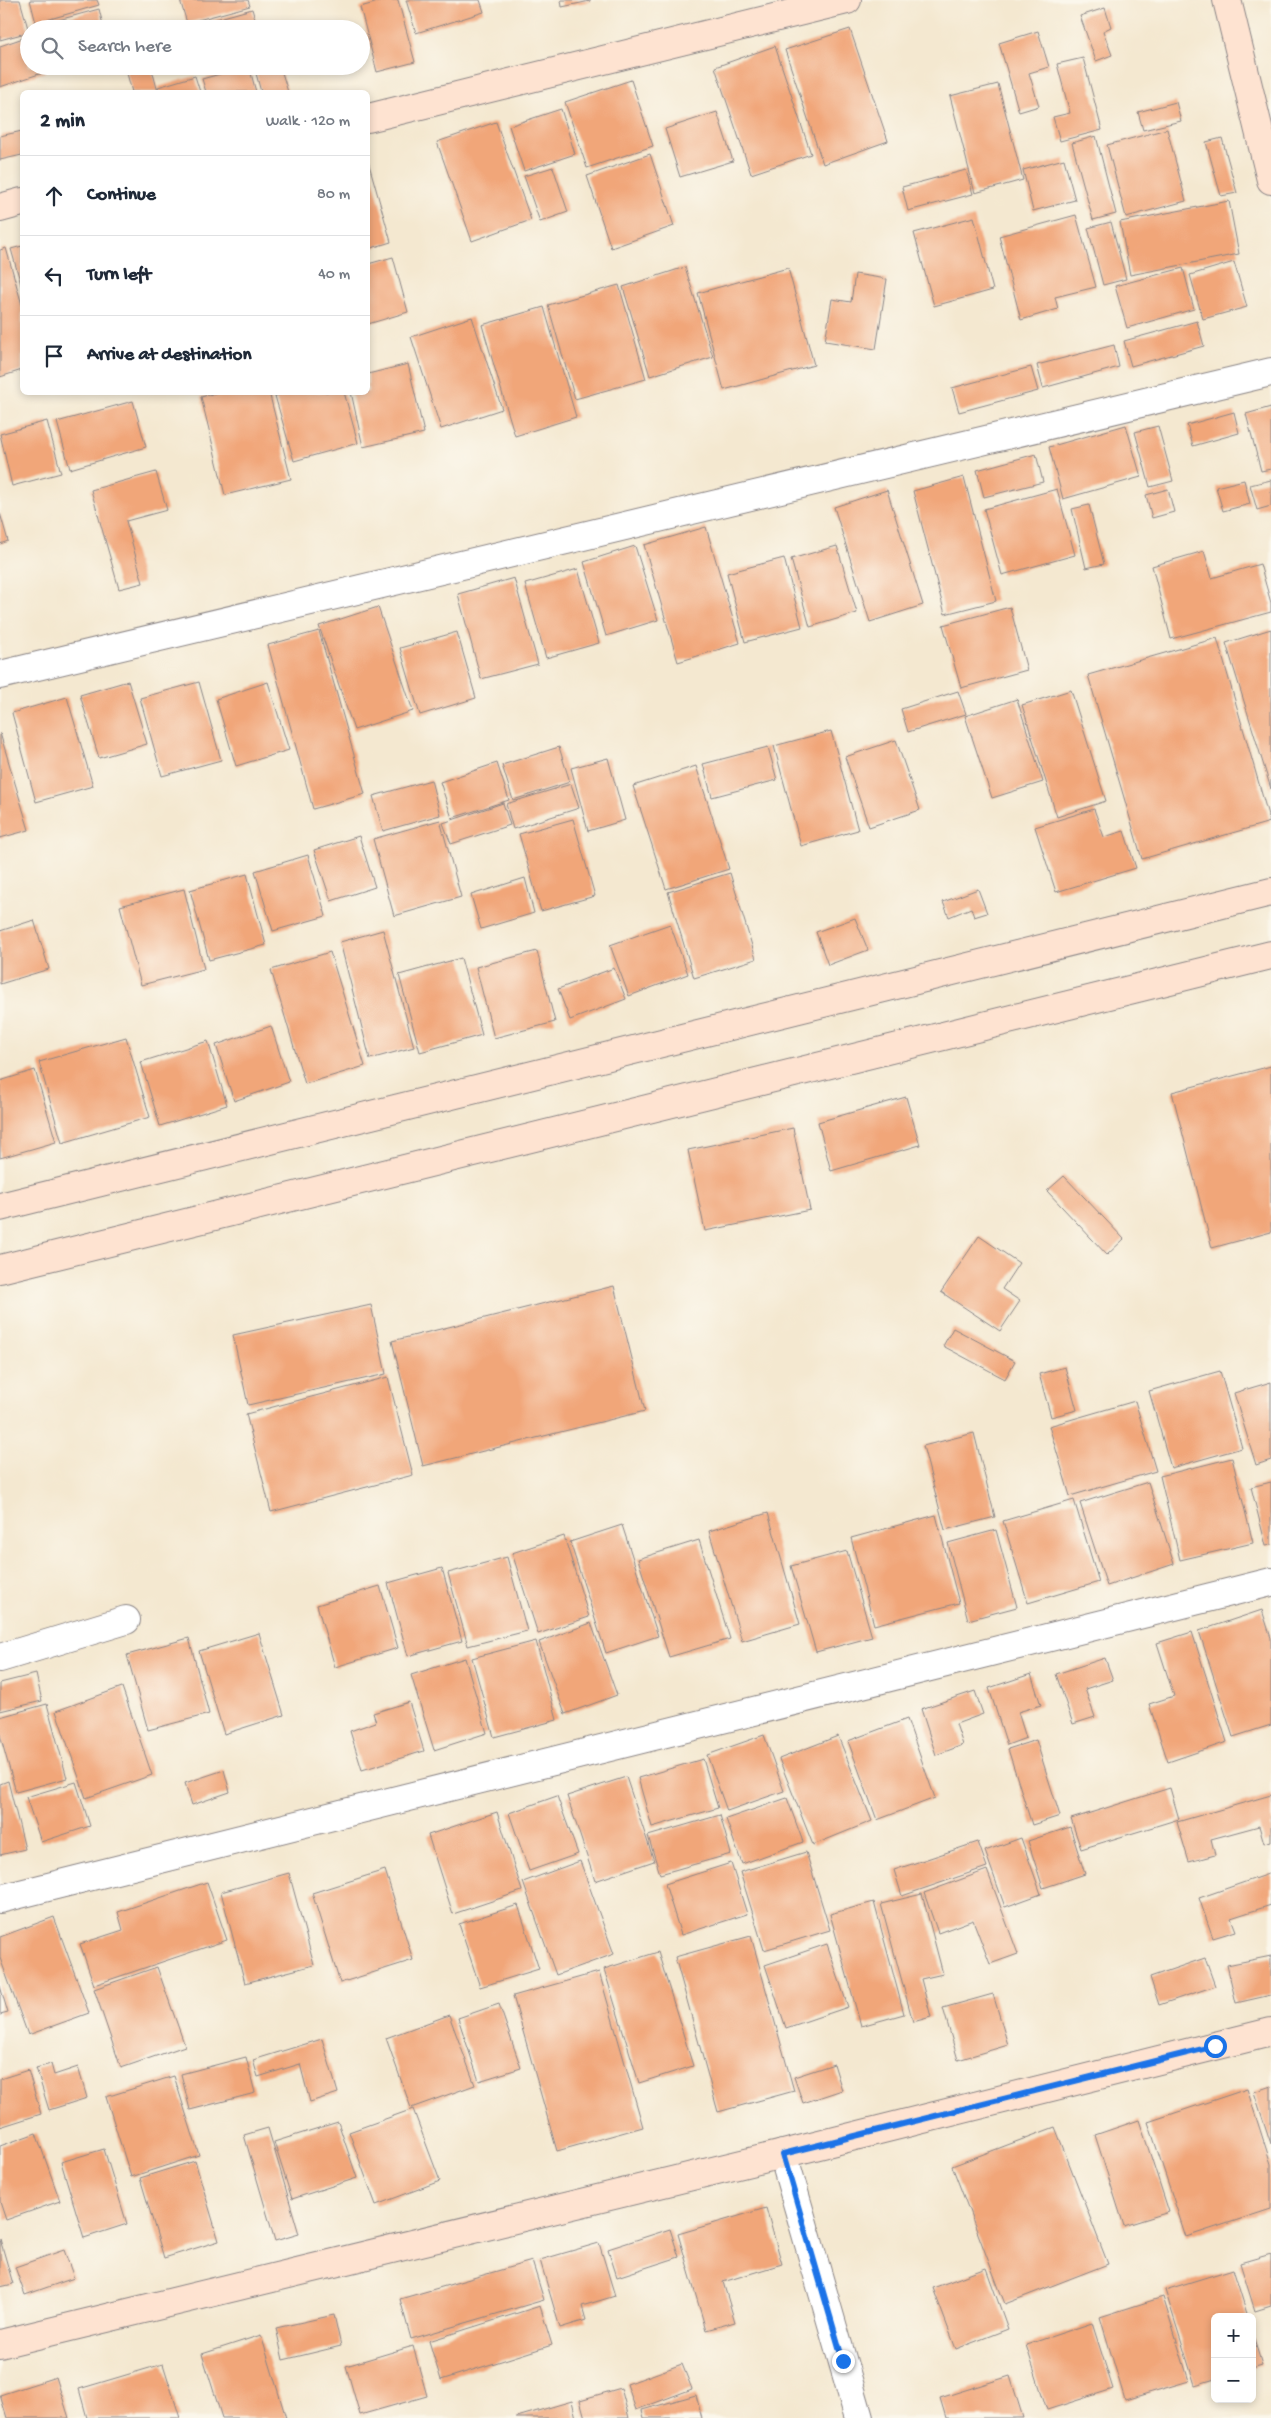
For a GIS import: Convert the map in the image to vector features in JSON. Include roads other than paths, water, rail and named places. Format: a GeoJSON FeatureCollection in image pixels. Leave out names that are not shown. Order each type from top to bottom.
{"type":"FeatureCollection","features":[{"type":"Feature","properties":{"kind":"street"},"geometry":{"type":"LineString","coordinates":[[370,118],[847,0]]}},
{"type":"Feature","properties":{"kind":"street"},"geometry":{"type":"LineString","coordinates":[[1227,0],[1271,180]]}},
{"type":"Feature","properties":{"kind":"street"},"geometry":{"type":"LineString","coordinates":[[0,208],[20,203]]}},
{"type":"Feature","properties":{"kind":"street"},"geometry":{"type":"LineString","coordinates":[[0,675],[1271,372]]}},
{"type":"Feature","properties":{"kind":"street"},"geometry":{"type":"LineString","coordinates":[[0,1207],[1271,892]]}},
{"type":"Feature","properties":{"kind":"street"},"geometry":{"type":"LineString","coordinates":[[0,1268],[1271,955]]}},
{"type":"Feature","properties":{"kind":"street"},"geometry":{"type":"LineString","coordinates":[[0,1899],[1271,1582]]}},
{"type":"Feature","properties":{"kind":"street"},"geometry":{"type":"LineString","coordinates":[[0,1658],[126,1620]]}},
{"type":"Feature","properties":{"kind":"street"},"geometry":{"type":"LineString","coordinates":[[0,2344],[783,2154],[1271,2032]]}},
{"type":"Feature","properties":{"kind":"street"},"geometry":{"type":"LineString","coordinates":[[783,2154],[859,2418]]}}]}
